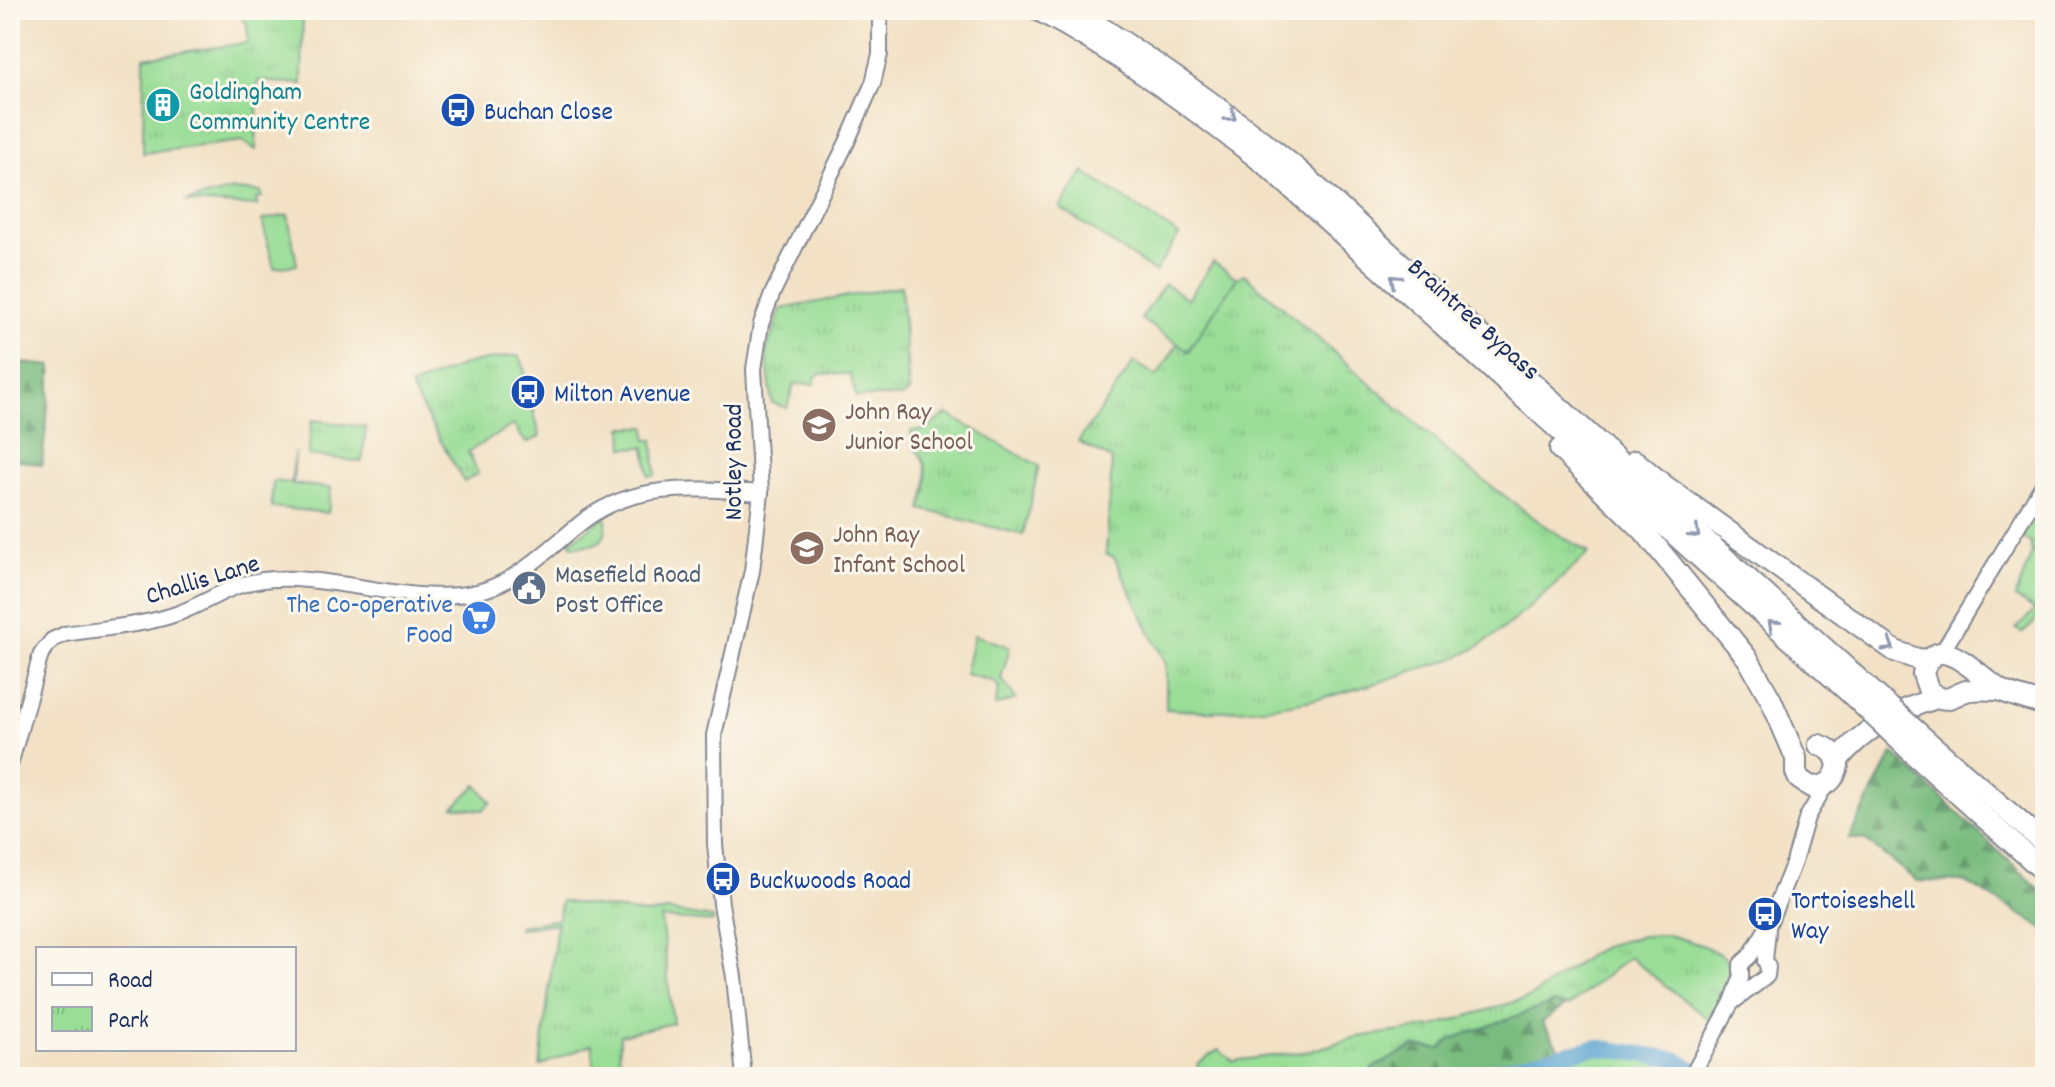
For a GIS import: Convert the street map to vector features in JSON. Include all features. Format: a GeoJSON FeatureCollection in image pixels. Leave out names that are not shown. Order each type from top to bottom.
{"type":"FeatureCollection","features":[{"type":"Feature","properties":{"kind":"highway","name":"Braintree Bypass"},"geometry":{"type":"LineString","coordinates":[[1038,10],[1142,72],[1253,154],[1859,691]]}},
{"type":"Feature","properties":{"kind":"highway","name":"Braintree Bypass"},"geometry":{"type":"LineString","coordinates":[[1074,10],[1161,66],[1265,143],[1340,208],[1859,691]]}},
{"type":"Feature","properties":{"kind":"highway"},"geometry":{"type":"LineString","coordinates":[[1481,359],[1513,402],[1643,530],[1748,659],[1771,700],[1796,758],[1796,772],[1804,784],[1811,787],[1826,785],[1835,775],[1837,761],[1855,739],[1912,705],[1930,690]]}},
{"type":"Feature","properties":{"kind":"highway"},"geometry":{"type":"LineString","coordinates":[[1558,408],[1576,411],[1665,486],[1895,651],[1917,659],[1949,653],[2001,690],[2045,705]]}},
{"type":"Feature","properties":{"kind":"highway"},"geometry":{"type":"LineString","coordinates":[[1930,690],[1925,666],[1935,657]]}},
{"type":"Feature","properties":{"kind":"highway"},"geometry":{"type":"LineString","coordinates":[[1964,691],[1970,675],[1965,663]]}},
{"type":"Feature","properties":{"kind":"highway"},"geometry":{"type":"LineString","coordinates":[[1930,690],[1952,699],[1964,691],[2001,690]]}},
{"type":"Feature","properties":{"kind":"highway"},"geometry":{"type":"LineString","coordinates":[[1859,691],[2045,872]]}},
{"type":"Feature","properties":{"kind":"highway"},"geometry":{"type":"LineString","coordinates":[[1796,758],[1810,745],[1855,739]]}},
{"type":"Feature","properties":{"kind":"highway"},"geometry":{"type":"LineString","coordinates":[[1819,745],[1827,747],[1837,761]]}},
{"type":"Feature","properties":{"kind":"highway"},"geometry":{"type":"LineString","coordinates":[[1926,756],[2045,835]]}},
{"type":"Feature","properties":{"kind":"highway"},"geometry":{"type":"LineString","coordinates":[[1926,756],[2045,884]]}},
{"type":"Feature","properties":{"kind":"highway"},"geometry":{"type":"LineString","coordinates":[[1993,800],[2045,844]]}},
{"type":"Feature","properties":{"kind":"street","name":"Notley Road"},"geometry":{"type":"LineString","coordinates":[[744,1077],[734,977],[721,904],[715,844],[714,735],[752,571],[761,493],[754,369],[761,324],[773,292],[873,83],[880,54],[880,10]]}},
{"type":"Feature","properties":{"kind":"street"},"geometry":{"type":"LineString","coordinates":[[1935,657],[1959,627],[2045,481]]}},
{"type":"Feature","properties":{"kind":"street","name":"Challis Lane"},"geometry":{"type":"LineString","coordinates":[[10,765],[41,654],[52,640],[65,634],[176,615],[256,581],[292,580],[432,595],[486,589],[518,574],[587,518],[637,493],[664,489],[761,493]]}},
{"type":"Feature","properties":{"kind":"street"},"geometry":{"type":"LineString","coordinates":[[1959,627],[1965,663]]}},
{"type":"Feature","properties":{"kind":"street"},"geometry":{"type":"LineString","coordinates":[[1804,784],[1807,817]]}},
{"type":"Feature","properties":{"kind":"street"},"geometry":{"type":"LineString","coordinates":[[1747,981],[1741,964],[1750,956],[1768,926],[1794,862],[1807,817],[1826,785]]}},
{"type":"Feature","properties":{"kind":"street"},"geometry":{"type":"LineString","coordinates":[[1765,961],[1768,926]]}},
{"type":"Feature","properties":{"kind":"street"},"geometry":{"type":"LineString","coordinates":[[1747,981],[1761,983],[1767,976],[1765,961],[1761,957],[1750,956]]}},
{"type":"Feature","properties":{"kind":"street"},"geometry":{"type":"LineString","coordinates":[[1693,1070],[1747,981]]}},
{"type":"Feature","properties":{"kind":"green space"},"geometry":{"type":"Polygon","coordinates":[[[242,10],[303,10],[302,84],[258,81],[256,150],[243,141],[143,153],[144,57],[248,43],[247,23],[242,19],[242,10]]]}},
{"type":"Feature","properties":{"kind":"green space"},"geometry":{"type":"Polygon","coordinates":[[[1084,172],[1179,235],[1155,272],[1060,208],[1084,172]]]}},
{"type":"Feature","properties":{"kind":"green space"},"geometry":{"type":"Polygon","coordinates":[[[233,190],[261,192],[262,197],[256,199],[257,206],[185,202],[233,190]]]}},
{"type":"Feature","properties":{"kind":"green space"},"geometry":{"type":"Polygon","coordinates":[[[288,215],[297,265],[274,268],[262,220],[288,215]]]}},
{"type":"Feature","properties":{"kind":"green space"},"geometry":{"type":"Polygon","coordinates":[[[1213,262],[1237,278],[1188,351],[1141,319],[1165,284],[1188,299],[1213,262]]]}},
{"type":"Feature","properties":{"kind":"green space"},"geometry":{"type":"Polygon","coordinates":[[[1244,274],[1466,467],[1545,526],[1589,553],[1506,627],[1476,648],[1453,659],[1352,690],[1292,704],[1231,711],[1166,709],[1166,664],[1114,557],[1106,554],[1112,459],[1078,442],[1134,362],[1157,376],[1178,344],[1188,351],[1237,278],[1244,274]]]}},
{"type":"Feature","properties":{"kind":"green space"},"geometry":{"type":"Polygon","coordinates":[[[901,286],[909,392],[901,397],[856,397],[850,374],[820,374],[815,377],[815,384],[794,384],[787,408],[772,403],[766,352],[781,309],[901,286]]]}},
{"type":"Feature","properties":{"kind":"green space"},"geometry":{"type":"Polygon","coordinates":[[[518,356],[522,361],[540,437],[526,443],[513,425],[468,452],[478,473],[464,482],[410,387],[466,364],[518,356]]]}},
{"type":"Feature","properties":{"kind":"green space"},"geometry":{"type":"Polygon","coordinates":[[[10,362],[52,366],[42,465],[10,458],[10,362]]]}},
{"type":"Feature","properties":{"kind":"green space"},"geometry":{"type":"Polygon","coordinates":[[[947,414],[1039,466],[1023,535],[921,509],[926,469],[914,448],[911,431],[924,430],[947,414]]]}},
{"type":"Feature","properties":{"kind":"green space"},"geometry":{"type":"Polygon","coordinates":[[[312,420],[366,427],[362,462],[308,455],[312,420]]]}},
{"type":"Feature","properties":{"kind":"green space"},"geometry":{"type":"Polygon","coordinates":[[[623,427],[646,427],[647,440],[653,440],[656,475],[649,476],[645,447],[624,448],[623,427]]]}},
{"type":"Feature","properties":{"kind":"green space"},"geometry":{"type":"Polygon","coordinates":[[[295,452],[293,484],[331,488],[328,513],[271,507],[273,481],[291,483],[295,452]]]}},
{"type":"Feature","properties":{"kind":"green space"},"geometry":{"type":"Polygon","coordinates":[[[606,516],[605,533],[600,542],[572,546],[570,542],[606,516]]]}},
{"type":"Feature","properties":{"kind":"green space"},"geometry":{"type":"Polygon","coordinates":[[[2032,519],[2045,549],[2037,568],[2044,595],[2041,612],[2022,633],[2016,629],[2035,610],[2015,598],[2033,550],[2030,548],[2032,544],[2021,537],[2032,519]]]}},
{"type":"Feature","properties":{"kind":"green space"},"geometry":{"type":"Polygon","coordinates":[[[974,635],[1010,647],[1001,678],[1016,699],[995,706],[999,687],[993,681],[965,674],[974,635]]]}},
{"type":"Feature","properties":{"kind":"green space"},"geometry":{"type":"Polygon","coordinates":[[[1893,753],[2045,894],[2045,929],[1966,882],[1917,881],[1865,840],[1849,838],[1893,753]]]}},
{"type":"Feature","properties":{"kind":"green space"},"geometry":{"type":"Polygon","coordinates":[[[477,785],[491,802],[483,810],[454,807],[477,785]]]}},
{"type":"Feature","properties":{"kind":"green space"},"geometry":{"type":"Polygon","coordinates":[[[561,901],[648,914],[668,911],[713,918],[713,922],[661,918],[673,1023],[620,1035],[619,1077],[595,1077],[592,1044],[540,1066],[557,923],[518,929],[519,926],[558,919],[561,901]]]}},
{"type":"Feature","properties":{"kind":"green space"},"geometry":{"type":"Polygon","coordinates":[[[1668,935],[1714,951],[1734,968],[1711,1021],[1629,957],[1569,1006],[1553,1003],[1451,1039],[1441,1049],[1414,1046],[1374,1067],[1365,1077],[1254,1077],[1238,1071],[1208,1077],[1200,1074],[1197,1064],[1218,1050],[1233,1061],[1310,1051],[1357,1037],[1431,1027],[1531,997],[1608,945],[1642,936],[1668,935]]]}},
{"type":"Feature","properties":{"kind":"green space"},"geometry":{"type":"Polygon","coordinates":[[[1553,1003],[1565,1006],[1542,1022],[1559,1049],[1451,1077],[1365,1077],[1374,1067],[1415,1046],[1440,1049],[1451,1039],[1553,1003]]]}},
{"type":"Feature","properties":{"kind":"green space"},"geometry":{"type":"Polygon","coordinates":[[[1595,1054],[1660,1063],[1656,1077],[1498,1077],[1595,1054]]]}},
{"type":"Feature","properties":{"kind":"waterway"},"geometry":{"type":"LineString","coordinates":[[1468,1077],[1595,1047],[1675,1059],[1706,1077]]}},
{"type":"Feature","properties":{"kind":"place","name":"Goldingham Community Centre"},"geometry":{"type":"Point","coordinates":[163,105]}},
{"type":"Feature","properties":{"kind":"place","name":"Buchan Close"},"geometry":{"type":"Point","coordinates":[458,110]}},
{"type":"Feature","properties":{"kind":"place","name":"Milton Avenue"},"geometry":{"type":"Point","coordinates":[528,392]}},
{"type":"Feature","properties":{"kind":"place","name":"John Ray Junior School"},"geometry":{"type":"Point","coordinates":[819,425]}},
{"type":"Feature","properties":{"kind":"place","name":"John Ray Infant School"},"geometry":{"type":"Point","coordinates":[807,548]}},
{"type":"Feature","properties":{"kind":"place","name":"Masefield Road Post Office"},"geometry":{"type":"Point","coordinates":[529,588]}},
{"type":"Feature","properties":{"kind":"place","name":"The Co-operative Food"},"geometry":{"type":"Point","coordinates":[479,618]}},
{"type":"Feature","properties":{"kind":"place","name":"Buckwoods Road"},"geometry":{"type":"Point","coordinates":[723,879]}},
{"type":"Feature","properties":{"kind":"place","name":"Tortoiseshell Way"},"geometry":{"type":"Point","coordinates":[1765,914]}}]}
